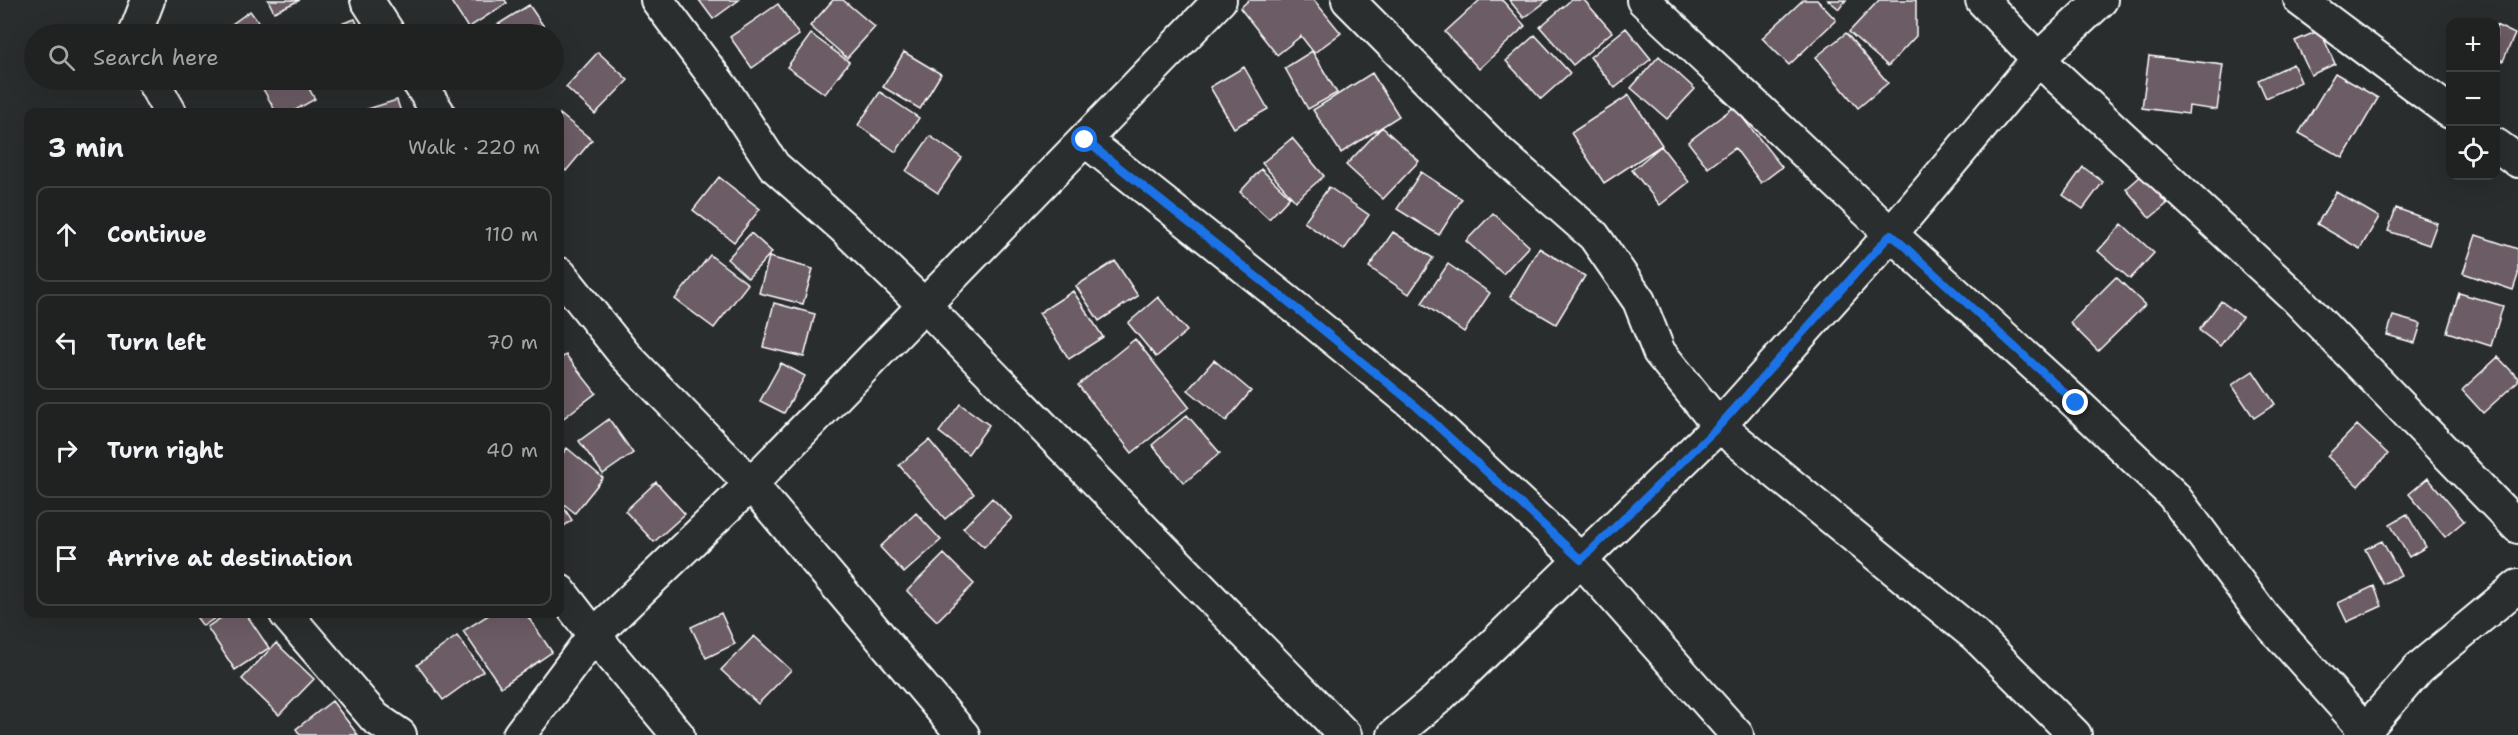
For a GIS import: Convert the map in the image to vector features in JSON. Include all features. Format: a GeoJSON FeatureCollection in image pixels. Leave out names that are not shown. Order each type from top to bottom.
{"type":"FeatureCollection","features":[{"type":"Feature","properties":{"kind":"street"},"geometry":{"type":"LineString","coordinates":[[139,24],[148,0]]}},
{"type":"Feature","properties":{"kind":"street"},"geometry":{"type":"LineString","coordinates":[[367,0],[383,24]]}},
{"type":"Feature","properties":{"kind":"street"},"geometry":{"type":"LineString","coordinates":[[657,0],[724,91],[774,166],[843,227],[924,306],[1345,735]]}},
{"type":"Feature","properties":{"kind":"street"},"geometry":{"type":"LineString","coordinates":[[519,735],[594,635],[751,484],[1220,0]]}},
{"type":"Feature","properties":{"kind":"street"},"geometry":{"type":"LineString","coordinates":[[1348,0],[1500,154],[1594,236],[1639,301],[1659,352],[1719,426],[1975,635],[2075,735]]}},
{"type":"Feature","properties":{"kind":"street"},"geometry":{"type":"LineString","coordinates":[[1643,0],[2173,495],[2264,616],[2363,733],[2420,668],[2518,586]]}},
{"type":"Feature","properties":{"kind":"street"},"geometry":{"type":"LineString","coordinates":[[1982,0],[2038,59],[2296,298],[2518,526]]}},
{"type":"Feature","properties":{"kind":"street"},"geometry":{"type":"LineString","coordinates":[[1394,735],[1436,700],[1719,426],[1891,234],[2038,59],[2101,0]]}},
{"type":"Feature","properties":{"kind":"street"},"geometry":{"type":"LineString","coordinates":[[2300,0],[2446,108]]}},
{"type":"Feature","properties":{"kind":"street"},"geometry":{"type":"LineString","coordinates":[[158,90],[168,108]]}},
{"type":"Feature","properties":{"kind":"street"},"geometry":{"type":"LineString","coordinates":[[424,90],[435,108]]}},
{"type":"Feature","properties":{"kind":"street"},"geometry":{"type":"LineString","coordinates":[[1085,140],[1417,407],[1581,560],[1737,735]]}},
{"type":"Feature","properties":{"kind":"street"},"geometry":{"type":"LineString","coordinates":[[2500,148],[2518,161]]}},
{"type":"Feature","properties":{"kind":"street"},"geometry":{"type":"LineString","coordinates":[[564,279],[624,354],[751,484],[963,735]]}},
{"type":"Feature","properties":{"kind":"street"},"geometry":{"type":"LineString","coordinates":[[564,596],[678,735]]}},
{"type":"Feature","properties":{"kind":"street"},"geometry":{"type":"LineString","coordinates":[[289,618],[375,718],[400,735]]}},
{"type":"Feature","properties":{"kind":"building"},"geometry":{"type":"Polygon","coordinates":[[[268,0],[300,0],[274,12],[268,0]]]}},
{"type":"Feature","properties":{"kind":"building"},"geometry":{"type":"Polygon","coordinates":[[[450,0],[505,0],[507,3],[474,24],[465,24],[450,0]]]}},
{"type":"Feature","properties":{"kind":"building"},"geometry":{"type":"Polygon","coordinates":[[[699,0],[739,0],[713,19],[699,0]]]}},
{"type":"Feature","properties":{"kind":"building"},"geometry":{"type":"Polygon","coordinates":[[[833,0],[843,0],[875,27],[847,58],[810,26],[833,0]]]}},
{"type":"Feature","properties":{"kind":"building"},"geometry":{"type":"Polygon","coordinates":[[[1249,0],[1314,0],[1341,33],[1314,53],[1301,36],[1277,55],[1240,8],[1249,0]]]}},
{"type":"Feature","properties":{"kind":"building"},"geometry":{"type":"Polygon","coordinates":[[[1480,0],[1502,0],[1525,26],[1479,69],[1445,32],[1480,0]]]}},
{"type":"Feature","properties":{"kind":"building"},"geometry":{"type":"Polygon","coordinates":[[[1509,0],[1548,0],[1524,18],[1509,0]]]}},
{"type":"Feature","properties":{"kind":"building"},"geometry":{"type":"Polygon","coordinates":[[[1571,0],[1584,0],[1612,32],[1573,65],[1540,27],[1571,0]]]}},
{"type":"Feature","properties":{"kind":"building"},"geometry":{"type":"Polygon","coordinates":[[[1803,0],[1817,0],[1836,20],[1789,65],[1762,38],[1803,0]]]}},
{"type":"Feature","properties":{"kind":"building"},"geometry":{"type":"Polygon","coordinates":[[[1828,0],[1846,0],[1839,9],[1828,0]]]}},
{"type":"Feature","properties":{"kind":"building"},"geometry":{"type":"Polygon","coordinates":[[[1879,0],[1916,0],[1916,36],[1888,66],[1849,32],[1879,0]]]}},
{"type":"Feature","properties":{"kind":"building"},"geometry":{"type":"Polygon","coordinates":[[[778,4],[799,35],[752,68],[730,37],[778,4]]]}},
{"type":"Feature","properties":{"kind":"building"},"geometry":{"type":"Polygon","coordinates":[[[529,5],[542,24],[499,24],[529,5]]]}},
{"type":"Feature","properties":{"kind":"building"},"geometry":{"type":"Polygon","coordinates":[[[250,11],[260,24],[232,24],[250,11]]]}},
{"type":"Feature","properties":{"kind":"building"},"geometry":{"type":"Polygon","coordinates":[[[355,19],[357,24],[341,24],[355,19]]]}},
{"type":"Feature","properties":{"kind":"building"},"geometry":{"type":"Polygon","coordinates":[[[2500,27],[2515,34],[2503,61],[2500,59],[2500,27]]]}},
{"type":"Feature","properties":{"kind":"building"},"geometry":{"type":"Polygon","coordinates":[[[1626,28],[1651,59],[1615,88],[1590,57],[1626,28]]]}},
{"type":"Feature","properties":{"kind":"building"},"geometry":{"type":"Polygon","coordinates":[[[2320,30],[2335,64],[2311,75],[2295,41],[2320,30]]]}},
{"type":"Feature","properties":{"kind":"building"},"geometry":{"type":"Polygon","coordinates":[[[1846,33],[1888,83],[1858,108],[1816,57],[1846,33]]]}},
{"type":"Feature","properties":{"kind":"building"},"geometry":{"type":"Polygon","coordinates":[[[811,34],[849,62],[825,94],[787,67],[811,34]]]}},
{"type":"Feature","properties":{"kind":"building"},"geometry":{"type":"Polygon","coordinates":[[[1535,35],[1570,73],[1541,99],[1506,61],[1535,35]]]}},
{"type":"Feature","properties":{"kind":"building"},"geometry":{"type":"Polygon","coordinates":[[[1312,51],[1337,93],[1308,109],[1285,68],[1312,51]]]}},
{"type":"Feature","properties":{"kind":"building"},"geometry":{"type":"Polygon","coordinates":[[[598,52],[628,80],[595,114],[566,87],[598,52]]]}},
{"type":"Feature","properties":{"kind":"building"},"geometry":{"type":"Polygon","coordinates":[[[904,52],[941,74],[920,109],[883,87],[904,52]]]}},
{"type":"Feature","properties":{"kind":"building"},"geometry":{"type":"Polygon","coordinates":[[[1659,56],[1695,89],[1667,119],[1631,88],[1659,56]]]}},
{"type":"Feature","properties":{"kind":"building"},"geometry":{"type":"Polygon","coordinates":[[[2149,56],[2223,65],[2217,110],[2189,106],[2188,114],[2142,108],[2149,56]]]}},
{"type":"Feature","properties":{"kind":"building"},"geometry":{"type":"Polygon","coordinates":[[[2293,64],[2301,82],[2266,98],[2258,80],[2293,64]]]}},
{"type":"Feature","properties":{"kind":"building"},"geometry":{"type":"Polygon","coordinates":[[[1244,67],[1268,109],[1234,128],[1210,87],[1244,67]]]}},
{"type":"Feature","properties":{"kind":"building"},"geometry":{"type":"Polygon","coordinates":[[[1372,73],[1399,116],[1341,153],[1313,110],[1372,73]]]}},
{"type":"Feature","properties":{"kind":"building"},"geometry":{"type":"Polygon","coordinates":[[[2335,73],[2378,98],[2343,158],[2299,133],[2335,73]]]}},
{"type":"Feature","properties":{"kind":"building"},"geometry":{"type":"Polygon","coordinates":[[[264,90],[310,90],[315,99],[299,108],[274,108],[264,90]]]}},
{"type":"Feature","properties":{"kind":"building"},"geometry":{"type":"Polygon","coordinates":[[[880,92],[919,118],[896,152],[858,125],[880,92]]]}},
{"type":"Feature","properties":{"kind":"building"},"geometry":{"type":"Polygon","coordinates":[[[1629,95],[1662,145],[1604,183],[1571,133],[1629,95]]]}},
{"type":"Feature","properties":{"kind":"building"},"geometry":{"type":"Polygon","coordinates":[[[397,100],[400,108],[371,108],[397,100]]]}},
{"type":"Feature","properties":{"kind":"building"},"geometry":{"type":"Polygon","coordinates":[[[1734,107],[1782,167],[1761,183],[1735,148],[1708,168],[1688,142],[1734,107]]]}},
{"type":"Feature","properties":{"kind":"building"},"geometry":{"type":"Polygon","coordinates":[[[564,117],[592,140],[566,171],[564,169],[564,117]]]}},
{"type":"Feature","properties":{"kind":"building"},"geometry":{"type":"Polygon","coordinates":[[[1382,127],[1419,161],[1383,199],[1346,165],[1382,127]]]}},
{"type":"Feature","properties":{"kind":"building"},"geometry":{"type":"Polygon","coordinates":[[[930,136],[962,158],[938,193],[906,171],[930,136]]]}},
{"type":"Feature","properties":{"kind":"building"},"geometry":{"type":"Polygon","coordinates":[[[1292,138],[1324,176],[1295,201],[1262,163],[1292,138]]]}},
{"type":"Feature","properties":{"kind":"building"},"geometry":{"type":"Polygon","coordinates":[[[1661,146],[1689,182],[1660,205],[1632,170],[1661,146]]]}},
{"type":"Feature","properties":{"kind":"building"},"geometry":{"type":"Polygon","coordinates":[[[2083,167],[2103,182],[2083,209],[2063,195],[2083,167]]]}},
{"type":"Feature","properties":{"kind":"building"},"geometry":{"type":"Polygon","coordinates":[[[1261,169],[1290,197],[1269,219],[1240,192],[1261,169]]]}},
{"type":"Feature","properties":{"kind":"building"},"geometry":{"type":"Polygon","coordinates":[[[1421,172],[1462,199],[1439,235],[1397,209],[1421,172]]]}},
{"type":"Feature","properties":{"kind":"building"},"geometry":{"type":"Polygon","coordinates":[[[2142,175],[2167,204],[2150,218],[2126,189],[2142,175]]]}},
{"type":"Feature","properties":{"kind":"building"},"geometry":{"type":"Polygon","coordinates":[[[719,177],[760,209],[734,242],[693,210],[719,177]]]}},
{"type":"Feature","properties":{"kind":"building"},"geometry":{"type":"Polygon","coordinates":[[[1329,187],[1369,215],[1344,250],[1304,222],[1329,187]]]}},
{"type":"Feature","properties":{"kind":"building"},"geometry":{"type":"Polygon","coordinates":[[[2336,192],[2379,217],[2360,249],[2317,224],[2336,192]]]}},
{"type":"Feature","properties":{"kind":"building"},"geometry":{"type":"Polygon","coordinates":[[[2396,208],[2437,223],[2429,245],[2388,231],[2396,208]]]}},
{"type":"Feature","properties":{"kind":"building"},"geometry":{"type":"Polygon","coordinates":[[[1493,213],[1529,246],[1503,274],[1466,241],[1493,213]]]}},
{"type":"Feature","properties":{"kind":"building"},"geometry":{"type":"Polygon","coordinates":[[[2122,224],[2154,253],[2130,279],[2098,251],[2122,224]]]}},
{"type":"Feature","properties":{"kind":"building"},"geometry":{"type":"Polygon","coordinates":[[[1393,232],[1433,258],[1409,294],[1369,267],[1393,232]]]}},
{"type":"Feature","properties":{"kind":"building"},"geometry":{"type":"Polygon","coordinates":[[[751,233],[772,252],[748,278],[727,259],[751,233]]]}},
{"type":"Feature","properties":{"kind":"building"},"geometry":{"type":"Polygon","coordinates":[[[2476,235],[2518,249],[2518,275],[2513,290],[2463,273],[2476,235]]]}},
{"type":"Feature","properties":{"kind":"building"},"geometry":{"type":"Polygon","coordinates":[[[1539,248],[1585,276],[1556,324],[1510,297],[1539,248]]]}},
{"type":"Feature","properties":{"kind":"building"},"geometry":{"type":"Polygon","coordinates":[[[710,255],[748,284],[714,328],[675,299],[710,255]]]}},
{"type":"Feature","properties":{"kind":"building"},"geometry":{"type":"Polygon","coordinates":[[[769,257],[813,269],[803,304],[759,293],[769,257]]]}},
{"type":"Feature","properties":{"kind":"building"},"geometry":{"type":"Polygon","coordinates":[[[1115,261],[1138,296],[1099,321],[1076,286],[1115,261]]]}},
{"type":"Feature","properties":{"kind":"building"},"geometry":{"type":"Polygon","coordinates":[[[1448,264],[1490,293],[1464,332],[1422,303],[1448,264]]]}},
{"type":"Feature","properties":{"kind":"building"},"geometry":{"type":"Polygon","coordinates":[[[2116,277],[2145,305],[2098,351],[2070,323],[2116,277]]]}},
{"type":"Feature","properties":{"kind":"building"},"geometry":{"type":"Polygon","coordinates":[[[1073,291],[1103,337],[1069,359],[1039,313],[1073,291]]]}},
{"type":"Feature","properties":{"kind":"building"},"geometry":{"type":"Polygon","coordinates":[[[2459,293],[2503,306],[2491,346],[2447,332],[2459,293]]]}},
{"type":"Feature","properties":{"kind":"building"},"geometry":{"type":"Polygon","coordinates":[[[1158,297],[1187,331],[1156,357],[1128,323],[1158,297]]]}},
{"type":"Feature","properties":{"kind":"building"},"geometry":{"type":"Polygon","coordinates":[[[2221,301],[2242,317],[2220,346],[2199,330],[2221,301]]]}},
{"type":"Feature","properties":{"kind":"building"},"geometry":{"type":"Polygon","coordinates":[[[774,303],[815,314],[804,357],[763,347],[774,303]]]}},
{"type":"Feature","properties":{"kind":"building"},"geometry":{"type":"Polygon","coordinates":[[[2393,316],[2421,324],[2415,343],[2387,335],[2393,316]]]}},
{"type":"Feature","properties":{"kind":"building"},"geometry":{"type":"Polygon","coordinates":[[[1135,339],[1189,407],[1132,453],[1078,385],[1135,339]]]}},
{"type":"Feature","properties":{"kind":"building"},"geometry":{"type":"Polygon","coordinates":[[[566,355],[596,393],[564,418],[564,356],[566,355]]]}},
{"type":"Feature","properties":{"kind":"building"},"geometry":{"type":"Polygon","coordinates":[[[2498,357],[2518,378],[2518,381],[2483,413],[2462,390],[2498,357]]]}},
{"type":"Feature","properties":{"kind":"building"},"geometry":{"type":"Polygon","coordinates":[[[1214,360],[1251,391],[1226,421],[1188,390],[1214,360]]]}},
{"type":"Feature","properties":{"kind":"building"},"geometry":{"type":"Polygon","coordinates":[[[781,363],[805,376],[784,413],[760,401],[781,363]]]}},
{"type":"Feature","properties":{"kind":"building"},"geometry":{"type":"Polygon","coordinates":[[[2253,371],[2275,404],[2254,418],[2232,385],[2253,371]]]}},
{"type":"Feature","properties":{"kind":"building"},"geometry":{"type":"Polygon","coordinates":[[[960,404],[989,425],[968,454],[939,432],[960,404]]]}},
{"type":"Feature","properties":{"kind":"building"},"geometry":{"type":"Polygon","coordinates":[[[1187,415],[1220,453],[1184,483],[1152,445],[1187,415]]]}},
{"type":"Feature","properties":{"kind":"building"},"geometry":{"type":"Polygon","coordinates":[[[609,419],[633,453],[603,474],[579,441],[609,419]]]}},
{"type":"Feature","properties":{"kind":"building"},"geometry":{"type":"Polygon","coordinates":[[[2357,425],[2388,454],[2358,486],[2327,456],[2357,425]]]}},
{"type":"Feature","properties":{"kind":"building"},"geometry":{"type":"Polygon","coordinates":[[[929,440],[974,494],[945,519],[899,465],[929,440]]]}},
{"type":"Feature","properties":{"kind":"building"},"geometry":{"type":"Polygon","coordinates":[[[567,448],[603,478],[575,513],[564,504],[564,452],[567,448]]]}},
{"type":"Feature","properties":{"kind":"building"},"geometry":{"type":"Polygon","coordinates":[[[2428,478],[2464,521],[2445,537],[2409,494],[2428,478]]]}},
{"type":"Feature","properties":{"kind":"building"},"geometry":{"type":"Polygon","coordinates":[[[656,482],[685,514],[654,542],[625,511],[656,482]]]}},
{"type":"Feature","properties":{"kind":"building"},"geometry":{"type":"Polygon","coordinates":[[[992,498],[1012,518],[984,547],[963,528],[992,498]]]}},
{"type":"Feature","properties":{"kind":"building"},"geometry":{"type":"Polygon","coordinates":[[[564,508],[572,520],[564,526],[564,508]]]}},
{"type":"Feature","properties":{"kind":"building"},"geometry":{"type":"Polygon","coordinates":[[[916,513],[941,540],[904,573],[880,547],[916,513]]]}},
{"type":"Feature","properties":{"kind":"building"},"geometry":{"type":"Polygon","coordinates":[[[2407,514],[2426,547],[2409,557],[2390,524],[2407,514]]]}},
{"type":"Feature","properties":{"kind":"building"},"geometry":{"type":"Polygon","coordinates":[[[2382,541],[2401,575],[2383,584],[2365,549],[2382,541]]]}},
{"type":"Feature","properties":{"kind":"building"},"geometry":{"type":"Polygon","coordinates":[[[944,554],[974,584],[937,621],[907,591],[944,554]]]}},
{"type":"Feature","properties":{"kind":"building"},"geometry":{"type":"Polygon","coordinates":[[[2374,586],[2382,606],[2347,622],[2338,603],[2374,586]]]}},
{"type":"Feature","properties":{"kind":"building"},"geometry":{"type":"Polygon","coordinates":[[[721,613],[735,644],[706,658],[691,627],[721,613]]]}},
{"type":"Feature","properties":{"kind":"building"},"geometry":{"type":"Polygon","coordinates":[[[197,618],[215,618],[203,626],[197,618]]]}},
{"type":"Feature","properties":{"kind":"building"},"geometry":{"type":"Polygon","coordinates":[[[221,618],[249,618],[269,648],[235,670],[207,627],[221,618]]]}},
{"type":"Feature","properties":{"kind":"building"},"geometry":{"type":"Polygon","coordinates":[[[484,618],[529,618],[552,652],[501,687],[463,631],[484,618]]]}},
{"type":"Feature","properties":{"kind":"building"},"geometry":{"type":"Polygon","coordinates":[[[457,636],[483,671],[443,700],[417,665],[457,636]]]}},
{"type":"Feature","properties":{"kind":"building"},"geometry":{"type":"Polygon","coordinates":[[[754,636],[791,670],[758,704],[721,670],[754,636]]]}},
{"type":"Feature","properties":{"kind":"building"},"geometry":{"type":"Polygon","coordinates":[[[276,643],[314,679],[279,715],[242,679],[276,643]]]}},
{"type":"Feature","properties":{"kind":"building"},"geometry":{"type":"Polygon","coordinates":[[[332,701],[358,735],[300,735],[296,729],[332,701]]]}},
{"type":"Feature","properties":{"kind":"route"},"geometry":{"type":"LineString","coordinates":[[1085,140],[1417,407],[1581,560],[1719,426],[1891,234],[2076,403]]}}]}
